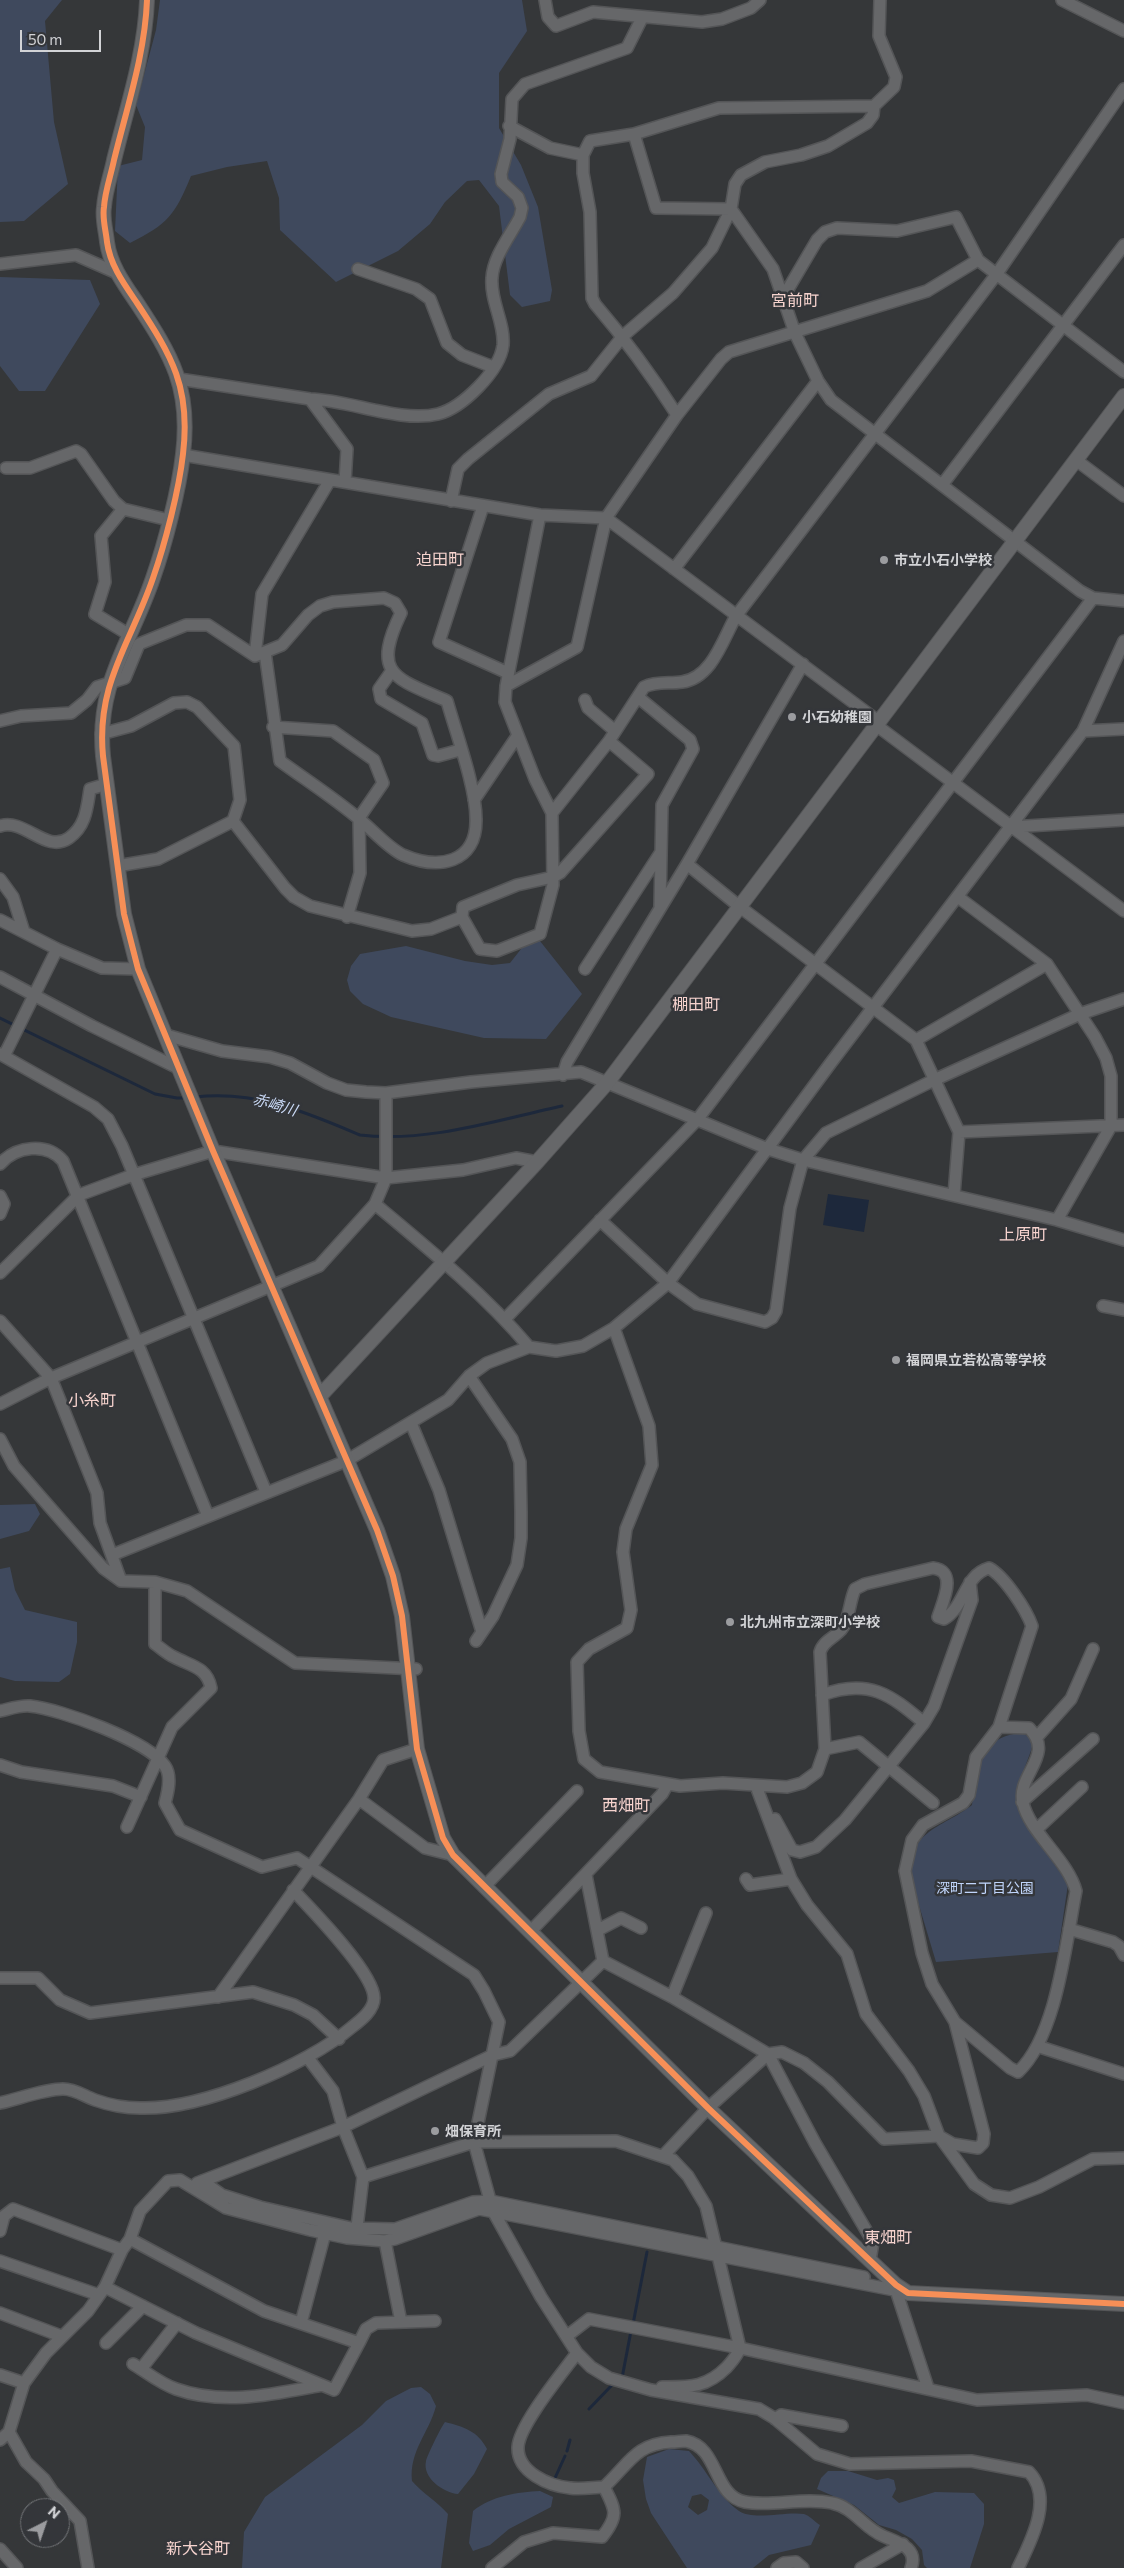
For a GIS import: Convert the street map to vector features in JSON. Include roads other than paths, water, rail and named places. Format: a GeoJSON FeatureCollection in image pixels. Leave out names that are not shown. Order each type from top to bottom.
{"type":"FeatureCollection","features":[{"type":"Feature","properties":{"kind":"street"},"geometry":{"type":"LineString","coordinates":[[147,0],[146,31],[103,208],[108,246],[117,273],[160,338],[179,379],[185,414],[183,455],[169,520],[153,579],[128,634],[109,684],[101,734],[124,914],[138,969],[270,1285],[377,1530],[393,1576],[402,1616],[412,1669],[417,1749],[442,1838],[453,1855],[484,1887],[708,2108],[870,2260],[895,2288],[928,2388]]}},
{"type":"Feature","properties":{"kind":"street"},"geometry":{"type":"LineString","coordinates":[[545,0],[548,17],[556,26],[594,12],[642,18],[675,18],[686,22],[702,22],[722,19],[751,8],[760,0]]}},
{"type":"Feature","properties":{"kind":"street"},"geometry":{"type":"LineString","coordinates":[[451,501],[458,469],[468,459],[549,394],[591,376],[622,336],[673,292],[706,258],[731,209],[735,184],[746,172],[766,162],[800,155],[828,146],[850,135],[867,123],[873,115],[874,106],[894,87],[896,77],[879,36],[880,0]]}},
{"type":"Feature","properties":{"kind":"street"},"geometry":{"type":"LineString","coordinates":[[1062,0],[1124,31]]}},
{"type":"Feature","properties":{"kind":"street"},"geometry":{"type":"LineString","coordinates":[[179,379],[310,400],[326,400],[401,415],[438,414],[475,392],[493,367],[503,346],[492,279],[494,263],[520,217],[522,208],[518,198],[502,182],[501,174],[510,139],[509,126],[512,99],[525,84],[627,48],[642,18]]}},
{"type":"Feature","properties":{"kind":"street"},"geometry":{"type":"LineString","coordinates":[[552,813],[612,736],[644,687],[654,683],[693,680],[706,670],[736,616],[996,275],[1124,88]]}},
{"type":"Feature","properties":{"kind":"street"},"geometry":{"type":"LineString","coordinates":[[677,415],[622,336],[592,298],[590,212],[583,174],[583,155],[590,141],[634,134],[719,108],[874,106]]}},
{"type":"Feature","properties":{"kind":"street"},"geometry":{"type":"LineString","coordinates":[[509,126],[550,148],[583,155]]}},
{"type":"Feature","properties":{"kind":"street"},"geometry":{"type":"LineString","coordinates":[[634,134],[656,208],[731,209]]}},
{"type":"Feature","properties":{"kind":"street"},"geometry":{"type":"LineString","coordinates":[[731,209],[774,269],[795,333],[818,381],[830,400],[1080,590],[1093,598],[1124,601]]}},
{"type":"Feature","properties":{"kind":"street"},"geometry":{"type":"LineString","coordinates":[[784,296],[817,240],[825,232],[837,228],[897,231],[956,217],[978,260],[1124,372]]}},
{"type":"Feature","properties":{"kind":"street"},"geometry":{"type":"LineString","coordinates":[[942,485],[1124,245]]}},
{"type":"Feature","properties":{"kind":"street"},"geometry":{"type":"LineString","coordinates":[[0,264],[76,255],[117,273]]}},
{"type":"Feature","properties":{"kind":"street"},"geometry":{"type":"LineString","coordinates":[[506,686],[577,647],[606,518],[677,415],[729,352],[927,291],[978,260]]}},
{"type":"Feature","properties":{"kind":"street"},"geometry":{"type":"LineString","coordinates":[[358,269],[416,289],[430,299],[447,343],[462,355],[493,367]]}},
{"type":"Feature","properties":{"kind":"street"},"geometry":{"type":"LineString","coordinates":[[674,569],[818,381]]}},
{"type":"Feature","properties":{"kind":"street"},"geometry":{"type":"LineString","coordinates":[[320,1396],[537,1162],[607,1083],[1124,396]]}},
{"type":"Feature","properties":{"kind":"street"},"geometry":{"type":"LineString","coordinates":[[310,400],[348,449],[345,482]]}},
{"type":"Feature","properties":{"kind":"street"},"geometry":{"type":"LineString","coordinates":[[6,468],[30,468],[76,451],[81,454],[114,502],[123,509],[169,520]]}},
{"type":"Feature","properties":{"kind":"street"},"geometry":{"type":"LineString","coordinates":[[183,455],[540,515],[606,518],[803,664],[952,782],[1124,911]]}},
{"type":"Feature","properties":{"kind":"street"},"geometry":{"type":"LineString","coordinates":[[1076,460],[1124,496]]}},
{"type":"Feature","properties":{"kind":"street"},"geometry":{"type":"LineString","coordinates":[[260,654],[282,645],[308,615],[320,606],[333,602],[384,598],[395,603],[401,613],[388,644],[388,662],[391,672],[398,679],[447,701],[474,800],[476,818],[475,838],[466,850],[450,862],[439,864],[402,854],[359,818],[280,761],[260,654],[262,594],[330,480]]}},
{"type":"Feature","properties":{"kind":"street"},"geometry":{"type":"LineString","coordinates":[[483,506],[439,642],[508,673]]}},
{"type":"Feature","properties":{"kind":"street"},"geometry":{"type":"LineString","coordinates":[[123,509],[101,536],[106,582],[95,614],[128,634]]}},
{"type":"Feature","properties":{"kind":"street"},"geometry":{"type":"LineString","coordinates":[[540,515],[508,673],[505,702],[535,779],[552,813],[552,877],[543,935],[497,951],[480,949],[462,917],[464,907],[517,885],[552,877],[560,872],[648,774],[588,708],[585,700]]}},
{"type":"Feature","properties":{"kind":"street"},"geometry":{"type":"LineString","coordinates":[[505,1319],[697,1120],[1093,598]]}},
{"type":"Feature","properties":{"kind":"street"},"geometry":{"type":"LineString","coordinates":[[0,721],[21,716],[71,713],[87,700],[97,687],[125,678],[139,644],[186,625],[208,625],[260,654]]}},
{"type":"Feature","properties":{"kind":"street"},"geometry":{"type":"LineString","coordinates":[[112,1555],[346,1461],[448,1400],[470,1376],[487,1363],[529,1347],[556,1351],[582,1346],[614,1328],[668,1283],[1083,730],[1124,641]]}},
{"type":"Feature","properties":{"kind":"street"},"geometry":{"type":"LineString","coordinates":[[563,1075],[567,1062],[687,864],[803,664]]}},
{"type":"Feature","properties":{"kind":"street"},"geometry":{"type":"LineString","coordinates":[[391,672],[379,689],[381,700],[422,723],[433,755],[438,756],[460,750]]}},
{"type":"Feature","properties":{"kind":"street"},"geometry":{"type":"LineString","coordinates":[[638,697],[690,740],[693,745],[693,749],[662,806],[660,908]]}},
{"type":"Feature","properties":{"kind":"street"},"geometry":{"type":"LineString","coordinates":[[101,734],[131,726],[174,703],[187,702],[197,708],[234,746],[240,800],[233,821],[158,859],[117,866]]}},
{"type":"Feature","properties":{"kind":"street"},"geometry":{"type":"LineString","coordinates":[[273,727],[333,731],[374,760],[383,782],[359,818],[360,873],[347,917]]}},
{"type":"Feature","properties":{"kind":"street"},"geometry":{"type":"LineString","coordinates":[[1083,730],[1124,729]]}},
{"type":"Feature","properties":{"kind":"street"},"geometry":{"type":"LineString","coordinates":[[474,800],[518,735]]}},
{"type":"Feature","properties":{"kind":"street"},"geometry":{"type":"LineString","coordinates":[[0,826],[16,824],[51,842],[65,841],[77,832],[85,818],[90,789],[107,784]]}},
{"type":"Feature","properties":{"kind":"street"},"geometry":{"type":"LineString","coordinates":[[1012,827],[1124,820]]}},
{"type":"Feature","properties":{"kind":"street"},"geometry":{"type":"LineString","coordinates":[[233,821],[294,897],[310,906],[347,917],[412,931],[431,930],[462,917]]}},
{"type":"Feature","properties":{"kind":"street"},"geometry":{"type":"LineString","coordinates":[[585,969],[662,850]]}},
{"type":"Feature","properties":{"kind":"street"},"geometry":{"type":"LineString","coordinates":[[687,864],[814,964],[916,1040],[959,1132],[954,1195]]}},
{"type":"Feature","properties":{"kind":"street"},"geometry":{"type":"LineString","coordinates":[[0,879],[13,897],[24,932]]}},
{"type":"Feature","properties":{"kind":"street"},"geometry":{"type":"LineString","coordinates":[[958,897],[1047,964],[1106,1058],[1111,1076],[1111,1126],[1057,1220]]}},
{"type":"Feature","properties":{"kind":"street"},"geometry":{"type":"LineString","coordinates":[[0,920],[57,949],[102,968],[138,969]]}},
{"type":"Feature","properties":{"kind":"street"},"geometry":{"type":"LineString","coordinates":[[57,949],[2,1055],[94,1107],[108,1119],[134,1175],[266,1492]]}},
{"type":"Feature","properties":{"kind":"street"},"geometry":{"type":"LineString","coordinates":[[916,1040],[1047,964]]}},
{"type":"Feature","properties":{"kind":"street"},"geometry":{"type":"LineString","coordinates":[[0,977],[92,1026],[180,1069]]}},
{"type":"Feature","properties":{"kind":"street"},"geometry":{"type":"LineString","coordinates":[[600,1220],[668,1283],[698,1304],[765,1322],[772,1318],[776,1311],[790,1208],[803,1160],[826,1133],[934,1080],[1080,1014],[1124,999]]}},
{"type":"Feature","properties":{"kind":"street"},"geometry":{"type":"LineString","coordinates":[[166,1035],[222,1051],[283,1061],[327,1083],[346,1090],[386,1093],[471,1082],[581,1072],[768,1149],[803,1160],[1057,1220],[1124,1240]]}},
{"type":"Feature","properties":{"kind":"street"},"geometry":{"type":"LineString","coordinates":[[0,1404],[51,1378],[319,1266],[375,1204],[386,1178],[386,1093]]}},
{"type":"Feature","properties":{"kind":"street"},"geometry":{"type":"LineString","coordinates":[[959,1132],[1124,1126]]}},
{"type":"Feature","properties":{"kind":"street"},"geometry":{"type":"LineString","coordinates":[[0,1164],[8,1156],[20,1150],[34,1148],[50,1151],[63,1161],[208,1516]]}},
{"type":"Feature","properties":{"kind":"street"},"geometry":{"type":"LineString","coordinates":[[0,1273],[78,1195],[134,1175],[213,1151],[386,1178],[463,1170],[516,1158],[537,1162]]}},
{"type":"Feature","properties":{"kind":"street"},"geometry":{"type":"LineString","coordinates":[[0,1196],[4,1204],[0,1214]]}},
{"type":"Feature","properties":{"kind":"street"},"geometry":{"type":"LineString","coordinates":[[375,1204],[443,1262],[505,1319],[529,1347]]}},
{"type":"Feature","properties":{"kind":"street"},"geometry":{"type":"LineString","coordinates":[[1103,1306],[1124,1310]]}},
{"type":"Feature","properties":{"kind":"street"},"geometry":{"type":"LineString","coordinates":[[0,1321],[51,1378],[98,1493],[100,1523],[121,1581]]}},
{"type":"Feature","properties":{"kind":"street"},"geometry":{"type":"LineString","coordinates":[[614,1328],[649,1426],[652,1465],[626,1529],[623,1552],[631,1610],[626,1628],[589,1649],[577,1662],[579,1731],[584,1759],[600,1772],[667,1785],[723,1783],[787,1787],[802,1783],[816,1772],[824,1749],[821,1646],[841,1630],[846,1620],[855,1589],[865,1584],[939,1568],[948,1584],[938,1616],[944,1619],[951,1614],[970,1582],[982,1570],[990,1568],[997,1572],[1028,1616],[1032,1626],[999,1727],[976,1757],[969,1795],[963,1803],[923,1825],[912,1840],[904,1871],[922,1953],[932,1984],[955,2022],[1010,2068],[1018,2072],[1027,2064],[1037,2046],[1058,1990],[1076,1891],[1073,1877],[1037,1829],[1022,1802],[1024,1789],[1039,1748],[1037,1737],[1028,1728],[999,1727]]}},
{"type":"Feature","properties":{"kind":"street"},"geometry":{"type":"LineString","coordinates":[[411,1423],[439,1490],[479,1637],[493,1616],[517,1565],[521,1538],[520,1462],[512,1439],[470,1376]]}},
{"type":"Feature","properties":{"kind":"street"},"geometry":{"type":"LineString","coordinates":[[0,1440],[14,1466],[103,1568],[121,1581],[155,1582],[187,1591],[295,1663],[412,1669]]}},
{"type":"Feature","properties":{"kind":"street"},"geometry":{"type":"LineString","coordinates":[[127,1827],[172,1727],[211,1688],[209,1679],[201,1668],[173,1656],[154,1644],[155,1582]]}},
{"type":"Feature","properties":{"kind":"street"},"geometry":{"type":"LineString","coordinates":[[764,1806],[774,1817],[792,1850],[800,1852],[816,1847],[845,1820],[891,1766],[924,1723],[934,1706],[972,1600],[970,1582]]}},
{"type":"Feature","properties":{"kind":"street"},"geometry":{"type":"LineString","coordinates":[[1037,1737],[1071,1699],[1093,1649]]}},
{"type":"Feature","properties":{"kind":"street"},"geometry":{"type":"LineString","coordinates":[[822,1695],[842,1688],[866,1688],[897,1700],[924,1723]]}},
{"type":"Feature","properties":{"kind":"street"},"geometry":{"type":"LineString","coordinates":[[0,1711],[30,1706],[67,1715],[113,1731],[159,1758],[167,1767],[169,1785],[166,1803],[180,1830],[262,1867],[297,1858],[474,1974],[499,2022],[474,2142],[492,2206],[541,2297],[577,2353],[591,2367],[609,2378],[651,2390],[759,2409],[817,2454],[850,2464],[887,2461],[971,2461],[1029,2472],[1038,2487],[1038,2520],[1018,2568]]}},
{"type":"Feature","properties":{"kind":"street"},"geometry":{"type":"LineString","coordinates":[[1022,1802],[1093,1738]]}},
{"type":"Feature","properties":{"kind":"street"},"geometry":{"type":"LineString","coordinates":[[824,1749],[859,1742],[891,1766],[933,1803]]}},
{"type":"Feature","properties":{"kind":"street"},"geometry":{"type":"LineString","coordinates":[[218,1997],[309,1866],[359,1799],[383,1760],[417,1749]]}},
{"type":"Feature","properties":{"kind":"street"},"geometry":{"type":"LineString","coordinates":[[0,1765],[21,1772],[113,1786],[141,1797]]}},
{"type":"Feature","properties":{"kind":"street"},"geometry":{"type":"LineString","coordinates":[[530,1932],[662,1794],[667,1785]]}},
{"type":"Feature","properties":{"kind":"street"},"geometry":{"type":"LineString","coordinates":[[756,1786],[791,1880],[807,1905],[847,1954],[866,2014],[924,2096],[939,2136],[974,2184],[990,2195],[1010,2198],[1039,2187],[1092,2159],[1124,2158]]}},
{"type":"Feature","properties":{"kind":"street"},"geometry":{"type":"LineString","coordinates":[[1037,1829],[1082,1787]]}},
{"type":"Feature","properties":{"kind":"street"},"geometry":{"type":"LineString","coordinates":[[484,1887],[577,1791]]}},
{"type":"Feature","properties":{"kind":"street"},"geometry":{"type":"LineString","coordinates":[[359,1799],[425,1848],[453,1855]]}},
{"type":"Feature","properties":{"kind":"street"},"geometry":{"type":"LineString","coordinates":[[586,1875],[603,1960]]}},
{"type":"Feature","properties":{"kind":"street"},"geometry":{"type":"LineString","coordinates":[[746,1879],[750,1885],[791,1880]]}},
{"type":"Feature","properties":{"kind":"street"},"geometry":{"type":"LineString","coordinates":[[0,2103],[62,2089],[75,2091],[115,2106],[140,2108],[179,2104],[236,2088],[308,2058],[339,2039],[364,2018],[372,2007],[374,1998],[372,1988],[349,1952],[293,1890]]}},
{"type":"Feature","properties":{"kind":"street"},"geometry":{"type":"LineString","coordinates":[[672,1997],[706,1913]]}},
{"type":"Feature","properties":{"kind":"street"},"geometry":{"type":"LineString","coordinates":[[598,1930],[621,1918],[641,1928]]}},
{"type":"Feature","properties":{"kind":"street"},"geometry":{"type":"LineString","coordinates":[[1068,1929],[1113,1942],[1119,1946],[1124,1955]]}},
{"type":"Feature","properties":{"kind":"street"},"geometry":{"type":"LineString","coordinates":[[603,1960],[672,1997],[768,2054],[815,2143],[873,2242],[870,2260]]}},
{"type":"Feature","properties":{"kind":"street"},"geometry":{"type":"LineString","coordinates":[[190,2187],[343,2127],[493,2055],[510,2051],[603,1960]]}},
{"type":"Feature","properties":{"kind":"street"},"geometry":{"type":"LineString","coordinates":[[0,1978],[38,1978],[60,2000],[90,2013],[253,1992],[294,2005],[313,2015],[339,2039]]}},
{"type":"Feature","properties":{"kind":"street"},"geometry":{"type":"LineString","coordinates":[[663,2156],[708,2108],[768,2054],[782,2052],[804,2063],[828,2082],[884,2139],[939,2136],[953,2144],[978,2148],[983,2143],[984,2134],[960,2049],[955,2022]]}},
{"type":"Feature","properties":{"kind":"street"},"geometry":{"type":"LineString","coordinates":[[1037,2046],[1124,2074]]}},
{"type":"Feature","properties":{"kind":"street"},"geometry":{"type":"LineString","coordinates":[[308,2058],[333,2091],[343,2127],[363,2176],[357,2227]]}},
{"type":"Feature","properties":{"kind":"street"},"geometry":{"type":"LineString","coordinates":[[363,2176],[474,2142],[616,2141],[673,2160],[688,2176],[706,2206],[740,2348],[737,2356],[719,2374],[706,2383],[689,2387],[662,2387],[651,2390]]}},
{"type":"Feature","properties":{"kind":"street"},"geometry":{"type":"LineString","coordinates":[[0,2440],[9,2432],[24,2383],[61,2336],[88,2311],[102,2291],[122,2250],[130,2239],[140,2211],[168,2181],[180,2180],[226,2208],[325,2233],[386,2240],[492,2206]]}},
{"type":"Feature","properties":{"kind":"street"},"geometry":{"type":"LineString","coordinates":[[202,2181],[222,2195],[260,2207],[357,2227],[395,2230],[473,2202],[716,2250],[822,2267],[908,2293],[1124,2304]]}},
{"type":"Feature","properties":{"kind":"street"},"geometry":{"type":"LineString","coordinates":[[0,2231],[4,2216],[13,2209],[122,2250]]}},
{"type":"Feature","properties":{"kind":"street"},"geometry":{"type":"LineString","coordinates":[[301,2324],[325,2233]]}},
{"type":"Feature","properties":{"kind":"street"},"geometry":{"type":"LineString","coordinates":[[130,2239],[264,2311],[359,2342]]}},
{"type":"Feature","properties":{"kind":"street"},"geometry":{"type":"LineString","coordinates":[[386,2240],[401,2322]]}},
{"type":"Feature","properties":{"kind":"street"},"geometry":{"type":"LineString","coordinates":[[0,2261],[102,2291],[143,2306],[177,2323],[334,2390],[366,2329],[376,2323],[435,2321]]}},
{"type":"Feature","properties":{"kind":"street"},"geometry":{"type":"LineString","coordinates":[[106,2343],[143,2306]]}},
{"type":"Feature","properties":{"kind":"street"},"geometry":{"type":"LineString","coordinates":[[0,2313],[61,2336]]}},
{"type":"Feature","properties":{"kind":"street"},"geometry":{"type":"LineString","coordinates":[[567,2336],[589,2319],[740,2348],[977,2400],[1087,2395],[1124,2402]]}},
{"type":"Feature","properties":{"kind":"street"},"geometry":{"type":"LineString","coordinates":[[177,2323],[137,2366],[174,2389],[198,2395],[233,2399],[322,2385]]}},
{"type":"Feature","properties":{"kind":"street"},"geometry":{"type":"LineString","coordinates":[[577,2353],[548,2390],[525,2429],[518,2446],[521,2463],[531,2473],[570,2488],[604,2487],[642,2448],[656,2443],[686,2441],[699,2447],[708,2456],[721,2483],[730,2493],[744,2502],[812,2501],[834,2503],[855,2514],[870,2529],[903,2544],[911,2555],[911,2568]]}},
{"type":"Feature","properties":{"kind":"street"},"geometry":{"type":"LineString","coordinates":[[0,2375],[24,2383]]}},
{"type":"Feature","properties":{"kind":"street"},"geometry":{"type":"LineString","coordinates":[[774,2419],[781,2415],[842,2426]]}},
{"type":"Feature","properties":{"kind":"street"},"geometry":{"type":"LineString","coordinates":[[9,2432],[26,2462],[44,2479],[80,2520],[88,2568]]}},
{"type":"Feature","properties":{"kind":"street"},"geometry":{"type":"LineString","coordinates":[[492,2568],[524,2542],[553,2533],[602,2537],[614,2523],[615,2509],[604,2487]]}},
{"type":"Feature","properties":{"kind":"street"},"geometry":{"type":"LineString","coordinates":[[861,2568],[903,2544]]}},
{"type":"Feature","properties":{"kind":"street"},"geometry":{"type":"LineString","coordinates":[[1,2553],[17,2568]]}},
{"type":"Feature","properties":{"kind":"street"},"geometry":{"type":"LineString","coordinates":[[777,2568],[784,2563],[796,2562],[803,2568]]}},
{"type":"Feature","properties":{"kind":"waterway","name":"赤崎川"},"geometry":{"type":"LineString","coordinates":[[0,1018],[155,1094],[186,1098]]}},
{"type":"Feature","properties":{"kind":"waterway","name":"赤崎川"},"geometry":{"type":"LineString","coordinates":[[195,1097],[239,1097],[260,1100],[300,1111],[360,1135],[386,1137],[411,1136],[462,1129],[562,1106]]}},
{"type":"Feature","properties":{"kind":"waterway"},"geometry":{"type":"LineString","coordinates":[[633,2324],[647,2252]]}},
{"type":"Feature","properties":{"kind":"waterway"},"geometry":{"type":"LineString","coordinates":[[622,2378],[631,2331]]}},
{"type":"Feature","properties":{"kind":"waterway"},"geometry":{"type":"LineString","coordinates":[[589,2409],[612,2385]]}},
{"type":"Feature","properties":{"kind":"waterway"},"geometry":{"type":"LineString","coordinates":[[567,2451],[570,2440]]}},
{"type":"Feature","properties":{"kind":"waterway"},"geometry":{"type":"LineString","coordinates":[[555,2478],[565,2456]]}},
{"type":"Feature","properties":{"kind":"place","name":"市立小石小学校"},"geometry":{"type":"Point","coordinates":[884,560]}},
{"type":"Feature","properties":{"kind":"place","name":"小石幼稚園"},"geometry":{"type":"Point","coordinates":[792,717]}},
{"type":"Feature","properties":{"kind":"place","name":"福岡県立若松高等学校"},"geometry":{"type":"Point","coordinates":[896,1360]}},
{"type":"Feature","properties":{"kind":"place","name":"北九州市立深町小学校"},"geometry":{"type":"Point","coordinates":[730,1622]}},
{"type":"Feature","properties":{"kind":"place","name":"畑保育所"},"geometry":{"type":"Point","coordinates":[435,2131]}},
{"type":"Feature","properties":{"kind":"district","name":"宮前町"},"geometry":{"type":"Point","coordinates":[795,301]}},
{"type":"Feature","properties":{"kind":"district","name":"迫田町"},"geometry":{"type":"Point","coordinates":[440,560]}},
{"type":"Feature","properties":{"kind":"district","name":"棚田町"},"geometry":{"type":"Point","coordinates":[696,1005]}},
{"type":"Feature","properties":{"kind":"district","name":"上原町"},"geometry":{"type":"Point","coordinates":[1023,1235]}},
{"type":"Feature","properties":{"kind":"district","name":"小糸町"},"geometry":{"type":"Point","coordinates":[92,1401]}},
{"type":"Feature","properties":{"kind":"district","name":"西畑町"},"geometry":{"type":"Point","coordinates":[626,1806]}},
{"type":"Feature","properties":{"kind":"district","name":"東畑町"},"geometry":{"type":"Point","coordinates":[888,2238]}},
{"type":"Feature","properties":{"kind":"district","name":"新大谷町"},"geometry":{"type":"Point","coordinates":[198,2549]}},
{"type":"Feature","properties":{"kind":"park label","name":"深町二丁目公園"},"geometry":{"type":"Point","coordinates":[985,1888]}}]}
